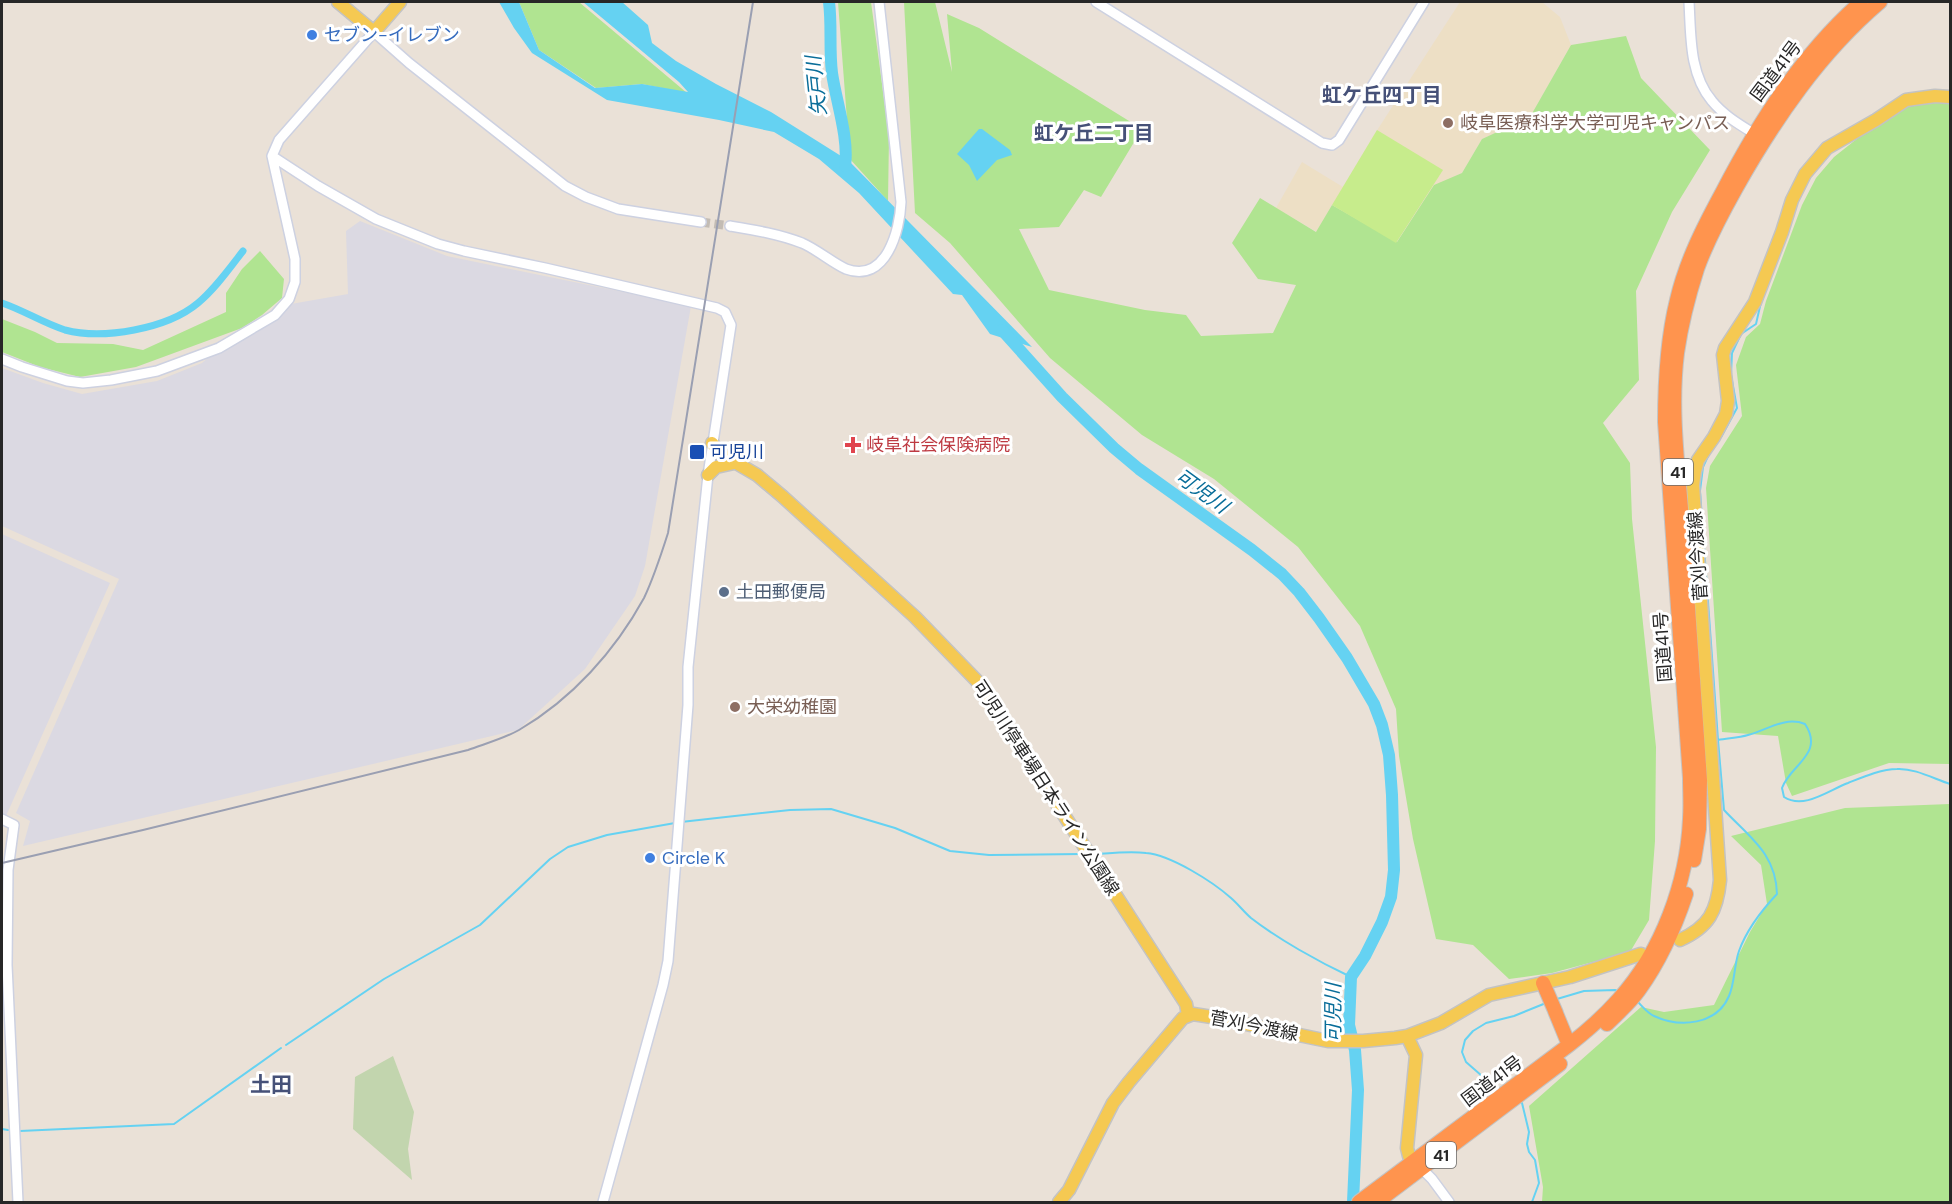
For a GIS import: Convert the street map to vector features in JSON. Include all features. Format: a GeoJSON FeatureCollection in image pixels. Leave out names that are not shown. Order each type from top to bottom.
{"type":"FeatureCollection","features":[{"type":"Feature","properties":{"kind":"highway","name":"国道41号"},"geometry":{"type":"LineString","coordinates":[[1377,1203],[1418,1165],[1595,1035],[1635,987],[1668,941],[1679,915],[1688,886],[1700,829],[1700,780],[1675,419],[1677,356],[1689,296],[1698,267],[1760,137],[1811,53],[1861,2]]}},
{"type":"Feature","properties":{"kind":"highway","name":"国道41号"},"geometry":{"type":"LineString","coordinates":[[1760,137],[1821,61],[1856,23],[1880,2]]}},
{"type":"Feature","properties":{"kind":"highway"},"geometry":{"type":"LineString","coordinates":[[1544,983],[1569,1045]]}},
{"type":"Feature","properties":{"kind":"highway","name":"国道41号"},"geometry":{"type":"LineString","coordinates":[[1519,1090],[1569,1045],[1624,1001]]}},
{"type":"Feature","properties":{"kind":"highway","name":"国道41号"},"geometry":{"type":"LineString","coordinates":[[1359,1203],[1377,1188],[1418,1165]]}},
{"type":"Feature","properties":{"kind":"main road"},"geometry":{"type":"LineString","coordinates":[[338,2],[374,32],[400,2]]}},
{"type":"Feature","properties":{"kind":"main road","name":"菅刈今渡線"},"geometry":{"type":"LineString","coordinates":[[1680,940],[1692,935],[1710,918],[1719,897],[1720,880],[1694,485],[1698,460],[1726,414],[1728,401],[1723,355],[1734,333],[1751,311],[1797,187],[1815,160],[1827,148],[1906,100],[1935,96],[1950,97]]}},
{"type":"Feature","properties":{"kind":"main road","name":"可児川停車場日本ライン公園線"},"geometry":{"type":"LineString","coordinates":[[712,443],[721,454],[757,475],[782,496],[915,617],[978,682],[1186,1004],[1188,1016]]}},
{"type":"Feature","properties":{"kind":"main road"},"geometry":{"type":"LineString","coordinates":[[708,475],[716,467],[734,463]]}},
{"type":"Feature","properties":{"kind":"main road","name":"菅刈今渡線"},"geometry":{"type":"LineString","coordinates":[[1059,1203],[1069,1190],[1120,1092],[1183,1018],[1193,1014],[1316,1040],[1340,1042],[1407,1036],[1441,1023],[1489,995],[1503,990],[1544,983],[1641,954]]}},
{"type":"Feature","properties":{"kind":"main road"},"geometry":{"type":"LineString","coordinates":[[1407,1036],[1416,1055],[1407,1136],[1409,1156],[1418,1165]]}},
{"type":"Feature","properties":{"kind":"street"},"geometry":{"type":"LineString","coordinates":[[730,226],[769,233],[801,243],[847,269],[863,272],[880,262],[894,241],[902,202],[879,2]]}},
{"type":"Feature","properties":{"kind":"street"},"geometry":{"type":"LineString","coordinates":[[1096,2],[1322,143],[1332,145],[1339,140],[1424,2]]}},
{"type":"Feature","properties":{"kind":"street"},"geometry":{"type":"LineString","coordinates":[[1689,2],[1692,47],[1699,78],[1712,101],[1722,111],[1760,137]]}},
{"type":"Feature","properties":{"kind":"street"},"geometry":{"type":"LineString","coordinates":[[2,358],[22,368],[67,381],[84,383],[111,380],[157,371],[219,348],[275,315],[289,299],[296,282],[295,259],[272,156],[279,140],[374,32],[565,186],[618,209],[701,222]]}},
{"type":"Feature","properties":{"kind":"street"},"geometry":{"type":"LineString","coordinates":[[272,156],[318,186],[376,219],[438,244],[705,304],[724,312],[729,318],[731,330],[712,443],[688,667],[688,705],[668,961],[603,1203]]}},
{"type":"Feature","properties":{"kind":"street"},"geometry":{"type":"LineString","coordinates":[[2,819],[14,825],[15,829],[8,870],[7,965],[18,1203]]}},
{"type":"Feature","properties":{"kind":"street"},"geometry":{"type":"LineString","coordinates":[[1418,1165],[1432,1179],[1449,1203]]}},
{"type":"Feature","properties":{"kind":"shaded area","name":"岐阜医療科学大学可児キャンパス"},"geometry":{"type":"Polygon","coordinates":[[[1460,2],[1542,2],[1560,17],[1571,45],[1530,117],[1482,139],[1462,173],[1434,186],[1396,243],[1332,205],[1317,232],[1276,208],[1302,162],[1343,187],[1460,2]]]}},
{"type":"Feature","properties":{"kind":"shaded area"},"geometry":{"type":"Polygon","coordinates":[[[360,221],[447,256],[691,306],[645,566],[635,596],[585,669],[518,730],[23,846],[30,821],[16,813],[119,579],[2,526],[2,368],[82,394],[157,381],[202,363],[219,348],[263,324],[291,304],[348,294],[346,231],[360,221]]]}},
{"type":"Feature","properties":{"kind":"shaded area"},"geometry":{"type":"Polygon","coordinates":[[[2,534],[110,583],[6,816],[2,814],[2,534]]]}},
{"type":"Feature","properties":{"kind":"green space"},"geometry":{"type":"Polygon","coordinates":[[[519,2],[579,2],[687,93],[642,84],[596,88],[539,50],[519,2]]]}},
{"type":"Feature","properties":{"kind":"green space"},"geometry":{"type":"Polygon","coordinates":[[[838,2],[871,2],[889,136],[888,201],[850,159],[838,2]]]}},
{"type":"Feature","properties":{"kind":"green space"},"geometry":{"type":"Polygon","coordinates":[[[904,2],[935,2],[952,72],[947,14],[979,28],[1142,129],[1101,197],[1084,190],[1059,227],[1019,229],[1049,290],[1145,310],[1186,315],[1201,336],[1273,333],[1296,285],[1258,279],[1232,243],[1260,198],[1316,232],[1332,205],[1397,242],[1434,185],[1462,173],[1482,139],[1530,117],[1571,45],[1626,36],[1641,78],[1710,150],[1672,212],[1636,291],[1639,380],[1603,423],[1630,463],[1632,519],[1656,747],[1655,841],[1649,920],[1630,952],[1552,973],[1509,979],[1473,945],[1436,939],[1413,839],[1399,756],[1396,709],[1360,626],[1298,547],[1214,479],[1142,435],[1050,358],[950,243],[915,213],[904,2]]]}},
{"type":"Feature","properties":{"kind":"green space"},"geometry":{"type":"Polygon","coordinates":[[[1950,97],[1950,764],[1889,763],[1792,796],[1786,783],[1778,736],[1722,732],[1706,488],[1710,466],[1742,416],[1736,365],[1746,337],[1760,324],[1766,301],[1802,205],[1816,178],[1834,157],[1906,100],[1950,97]]]}},
{"type":"Feature","properties":{"kind":"green space"},"geometry":{"type":"Polygon","coordinates":[[[1377,130],[1443,170],[1396,243],[1332,205],[1377,130]]]}},
{"type":"Feature","properties":{"kind":"green space"},"geometry":{"type":"Polygon","coordinates":[[[260,251],[284,279],[282,298],[242,328],[136,367],[80,377],[40,367],[2,352],[2,319],[57,343],[113,344],[143,350],[226,312],[226,293],[242,269],[260,251]]]}},
{"type":"Feature","properties":{"kind":"green space"},"geometry":{"type":"Polygon","coordinates":[[[1950,804],[1950,1202],[1542,1202],[1543,1187],[1529,1106],[1641,1007],[1664,1012],[1714,1005],[1750,932],[1767,904],[1761,865],[1731,836],[1845,808],[1950,804]]]}},
{"type":"Feature","properties":{"kind":"green space"},"geometry":{"type":"Polygon","coordinates":[[[393,1056],[414,1112],[408,1149],[412,1180],[353,1129],[355,1077],[393,1056]]]}},
{"type":"Feature","properties":{"kind":"water"},"geometry":{"type":"Polygon","coordinates":[[[499,2],[519,2],[539,50],[595,88],[642,84],[688,92],[583,2],[622,2],[648,25],[652,43],[676,61],[771,112],[849,161],[1032,347],[990,334],[962,295],[953,294],[859,193],[819,159],[774,132],[607,100],[532,53],[499,2]]]}},
{"type":"Feature","properties":{"kind":"water"},"geometry":{"type":"Polygon","coordinates":[[[979,129],[1010,150],[1012,155],[997,160],[977,181],[969,165],[957,154],[979,129]]]}},
{"type":"Feature","properties":{"kind":"waterway","name":"矢戸川"},"geometry":{"type":"LineString","coordinates":[[829,2],[832,73],[844,132],[845,166]]}},
{"type":"Feature","properties":{"kind":"waterway"},"geometry":{"type":"LineString","coordinates":[[1863,134],[1908,106],[1933,102]]}},
{"type":"Feature","properties":{"kind":"waterway"},"geometry":{"type":"LineString","coordinates":[[2,303],[65,330],[97,334],[134,330],[169,320],[198,303],[216,285],[243,251]]}},
{"type":"Feature","properties":{"kind":"waterway"},"geometry":{"type":"LineString","coordinates":[[1721,437],[1737,408],[1731,375],[1732,353],[1741,334],[1756,324],[1761,302]]}},
{"type":"Feature","properties":{"kind":"waterway","name":"可児川"},"geometry":{"type":"LineString","coordinates":[[1002,330],[1062,397],[1114,448],[1139,469],[1282,574],[1319,618],[1347,658],[1374,704],[1389,755],[1394,870],[1391,897],[1382,922],[1365,956],[1351,977],[1349,1025],[1355,1050],[1358,1090],[1353,1202]]}},
{"type":"Feature","properties":{"kind":"waterway"},"geometry":{"type":"LineString","coordinates":[[1708,456],[1703,467],[1700,491],[1718,740]]}},
{"type":"Feature","properties":{"kind":"waterway"},"geometry":{"type":"LineString","coordinates":[[1637,1001],[1651,1015],[1675,1022],[1697,1021],[1716,1013],[1729,996],[1737,956],[1746,935],[1777,894],[1772,867],[1760,847],[1724,810],[1718,740],[1748,735],[1783,723],[1805,724],[1810,734],[1809,751],[1782,788],[1784,797],[1792,800],[1816,798],[1866,776],[1891,769],[1911,770],[1950,784]]}},
{"type":"Feature","properties":{"kind":"waterway"},"geometry":{"type":"LineString","coordinates":[[681,822],[790,810],[831,809],[895,828],[950,851],[989,855],[1082,854]]}},
{"type":"Feature","properties":{"kind":"waterway"},"geometry":{"type":"LineString","coordinates":[[286,1045],[384,979],[480,925],[550,859],[568,847],[607,835],[675,823]]}},
{"type":"Feature","properties":{"kind":"waterway"},"geometry":{"type":"LineString","coordinates":[[1096,854],[1146,853],[1179,864],[1203,877],[1234,900],[1251,918],[1274,934],[1351,977]]}},
{"type":"Feature","properties":{"kind":"waterway"},"geometry":{"type":"LineString","coordinates":[[1557,999],[1584,991],[1618,991]]}},
{"type":"Feature","properties":{"kind":"waterway"},"geometry":{"type":"LineString","coordinates":[[1498,1090],[1466,1062],[1462,1052],[1465,1040],[1473,1031],[1486,1023],[1514,1016],[1546,1003]]}},
{"type":"Feature","properties":{"kind":"waterway"},"geometry":{"type":"LineString","coordinates":[[20,1131],[174,1124],[281,1048]]}},
{"type":"Feature","properties":{"kind":"waterway"},"geometry":{"type":"LineString","coordinates":[[1519,1101],[1522,1103],[1529,1132],[1527,1144],[1535,1160],[1539,1183],[1532,1202]]}},
{"type":"Feature","properties":{"kind":"waterway"},"geometry":{"type":"LineString","coordinates":[[2,1129],[8,1130]]}},
{"type":"Feature","properties":{"kind":"tunnel"},"geometry":{"type":"LineString","coordinates":[[701,222],[730,226]]}},
{"type":"Feature","properties":{"kind":"railway"},"geometry":{"type":"LineString","coordinates":[[2,863],[468,750],[500,739],[519,730],[557,704],[606,655],[644,598],[668,533],[753,2]]}},
{"type":"Feature","properties":{"kind":"place","name":"セブン-イレブン"},"geometry":{"type":"Point","coordinates":[312,35]}},
{"type":"Feature","properties":{"kind":"place","name":"岐阜医療科学大学可児キャンパス"},"geometry":{"type":"Point","coordinates":[1448,123]}},
{"type":"Feature","properties":{"kind":"place","name":"岐阜社会保険病院"},"geometry":{"type":"Point","coordinates":[853,445]}},
{"type":"Feature","properties":{"kind":"place","name":"可児川"},"geometry":{"type":"Point","coordinates":[697,452]}},
{"type":"Feature","properties":{"kind":"place","name":"土田郵便局"},"geometry":{"type":"Point","coordinates":[724,592]}},
{"type":"Feature","properties":{"kind":"place","name":"大栄幼稚園"},"geometry":{"type":"Point","coordinates":[735,707]}},
{"type":"Feature","properties":{"kind":"place","name":"Circle K"},"geometry":{"type":"Point","coordinates":[650,858]}},
{"type":"Feature","properties":{"kind":"district","name":"虹ケ丘四丁目"},"geometry":{"type":"Point","coordinates":[1382,95]}},
{"type":"Feature","properties":{"kind":"district","name":"虹ケ丘二丁目"},"geometry":{"type":"Point","coordinates":[1094,133]}},
{"type":"Feature","properties":{"kind":"district","name":"土田"},"geometry":{"type":"Point","coordinates":[271,1085]}}]}
